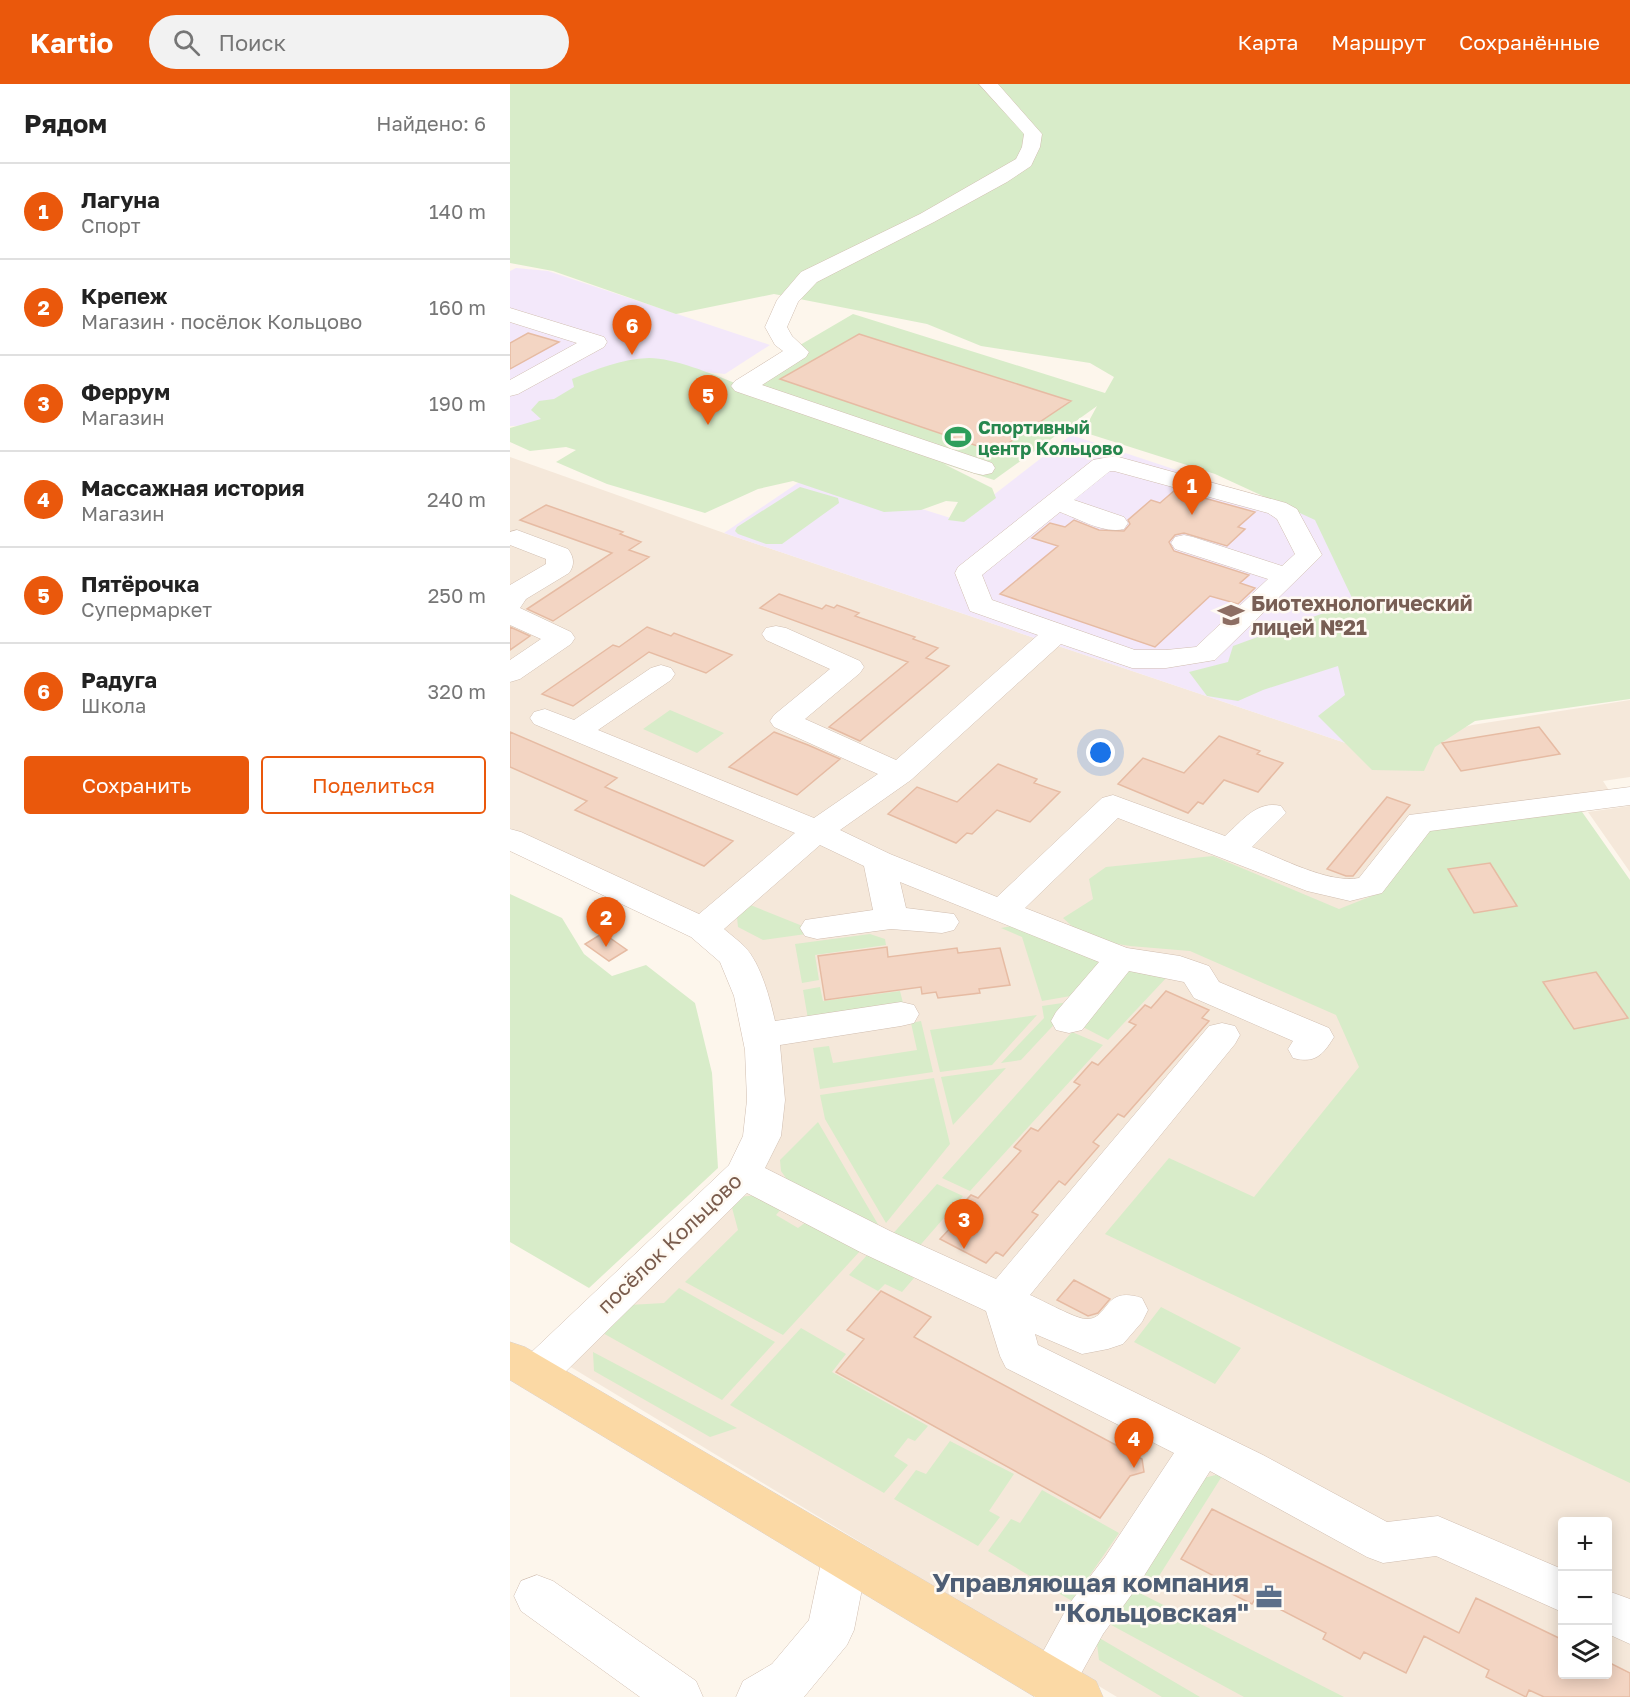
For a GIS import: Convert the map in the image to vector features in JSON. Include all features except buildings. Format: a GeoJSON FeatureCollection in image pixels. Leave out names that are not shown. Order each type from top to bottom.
{"type":"FeatureCollection","features":[{"type":"Feature","properties":{"kind":"main road"},"geometry":{"type":"LineString","coordinates":[[523,1367],[1065,1689]]}},
{"type":"Feature","properties":{"kind":"street"},"geometry":{"type":"LineString","coordinates":[[983,468],[744,386],[798,352],[783,340],[776,327],[788,300],[809,277],[927,218],[1000,178],[1024,162],[1031,147],[1033,134],[988,84]]}},
{"type":"Feature","properties":{"kind":"street"},"geometry":{"type":"LineString","coordinates":[[510,315],[596,342],[510,389]]}},
{"type":"Feature","properties":{"kind":"street"},"geometry":{"type":"LineString","coordinates":[[1115,463],[1277,508],[1288,514],[1310,555],[1205,654],[1166,659],[1132,659],[980,605],[968,573],[1056,502],[1102,465],[1115,463]]}},
{"type":"Feature","properties":{"kind":"street"},"geometry":{"type":"LineString","coordinates":[[1056,502],[1114,523]]}},
{"type":"Feature","properties":{"kind":"street"},"geometry":{"type":"LineString","coordinates":[[510,603],[514,594],[560,567],[558,555],[517,538]]}},
{"type":"Feature","properties":{"kind":"street"},"geometry":{"type":"LineString","coordinates":[[1184,543],[1286,576]]}},
{"type":"Feature","properties":{"kind":"street"},"geometry":{"type":"LineString","coordinates":[[510,614],[561,638],[510,673]]}},
{"type":"Feature","properties":{"kind":"street"},"geometry":{"type":"LineString","coordinates":[[703,929],[817,831],[900,773],[1057,633]]}},
{"type":"Feature","properties":{"kind":"street"},"geometry":{"type":"LineString","coordinates":[[776,634],[850,667],[785,721],[900,773]]}},
{"type":"Feature","properties":{"kind":"street"},"geometry":{"type":"LineString","coordinates":[[577,731],[661,674]]}},
{"type":"Feature","properties":{"kind":"street"},"geometry":{"type":"LineString","coordinates":[[545,718],[817,831],[879,861],[1121,958],[1180,968],[1208,977],[1206,990],[1316,1037],[1306,1048]]}},
{"type":"Feature","properties":{"kind":"street"},"geometry":{"type":"LineString","coordinates":[[1002,911],[1113,805],[1319,884],[1350,890],[1370,886],[1420,822],[1630,796]]}},
{"type":"Feature","properties":{"kind":"street"},"geometry":{"type":"LineString","coordinates":[[1229,850],[1270,813]]}},
{"type":"Feature","properties":{"kind":"street","name":"посёлок Кольцово"},"geometry":{"type":"LineString","coordinates":[[510,839],[703,929],[734,956],[752,996],[760,1036],[766,1100],[762,1136],[743,1174],[523,1367]]}},
{"type":"Feature","properties":{"kind":"street"},"geometry":{"type":"LineString","coordinates":[[879,861],[891,918]]}},
{"type":"Feature","properties":{"kind":"street"},"geometry":{"type":"LineString","coordinates":[[817,928],[891,918],[942,921]]}},
{"type":"Feature","properties":{"kind":"street"},"geometry":{"type":"LineString","coordinates":[[1069,1022],[1121,958]]}},
{"type":"Feature","properties":{"kind":"street"},"geometry":{"type":"LineString","coordinates":[[760,1036],[901,1014]]}},
{"type":"Feature","properties":{"kind":"street"},"geometry":{"type":"LineString","coordinates":[[1003,1299],[1222,1035]]}},
{"type":"Feature","properties":{"kind":"street"},"geometry":{"type":"LineString","coordinates":[[743,1174],[876,1242],[1082,1337],[1108,1332],[1128,1310]]}},
{"type":"Feature","properties":{"kind":"street"},"geometry":{"type":"LineString","coordinates":[[1003,1299],[1021,1356],[1202,1448],[1247,1468],[1383,1544],[1438,1536],[1558,1589]]}},
{"type":"Feature","properties":{"kind":"street"},"geometry":{"type":"LineString","coordinates":[[1065,1689],[1086,1619],[1121,1572],[1202,1448]]}},
{"type":"Feature","properties":{"kind":"street"},"geometry":{"type":"LineString","coordinates":[[760,1697],[789,1680],[830,1630],[845,1558]]}},
{"type":"Feature","properties":{"kind":"street"},"geometry":{"type":"LineString","coordinates":[[537,1596],[679,1697]]}},
{"type":"Feature","properties":{"kind":"street"},"geometry":{"type":"LineString","coordinates":[[1612,1614],[1630,1622]]}},
{"type":"Feature","properties":{"kind":"shaded area"},"geometry":{"type":"Polygon","coordinates":[[[516,268],[548,271],[770,345],[725,374],[650,366],[548,425],[510,426],[510,271],[516,268]]]}},
{"type":"Feature","properties":{"kind":"shaded area","name":"Биотехнологический лицей №21"},"geometry":{"type":"Polygon","coordinates":[[[1071,435],[1520,584],[1375,753],[724,533],[811,474],[960,521],[1071,435]]]}},
{"type":"Feature","properties":{"kind":"shaded area"},"geometry":{"type":"Polygon","coordinates":[[[510,457],[724,533],[1375,753],[1472,725],[1630,700],[1630,777],[1603,781],[1610,792],[1417,838],[1470,929],[1630,1467],[1630,1697],[1117,1697],[564,1363],[744,1185],[775,1097],[704,920],[510,828],[510,457]]]}},
{"type":"Feature","properties":{"kind":"shaded area"},"geometry":{"type":"Polygon","coordinates":[[[1630,806],[1630,872],[1588,812],[1630,806]]]}},
{"type":"Feature","properties":{"kind":"green space"},"geometry":{"type":"Polygon","coordinates":[[[510,84],[1630,84],[1630,699],[1475,721],[1435,747],[1424,771],[1372,770],[1318,716],[1345,695],[1338,666],[1263,690],[1238,701],[1207,696],[1189,672],[1228,662],[1233,646],[1354,602],[1315,520],[1215,474],[1083,432],[1097,406],[994,480],[944,464],[992,488],[996,498],[964,522],[948,520],[958,502],[946,501],[921,510],[884,512],[793,481],[758,489],[705,513],[607,484],[556,462],[576,450],[566,447],[530,451],[510,442],[510,428],[541,419],[531,410],[539,401],[554,399],[574,387],[572,379],[609,365],[629,360],[659,359],[693,367],[735,383],[853,314],[1105,393],[1114,377],[1090,363],[981,346],[927,324],[774,294],[676,314],[553,271],[510,263],[510,84]]]}},
{"type":"Feature","properties":{"kind":"green space"},"geometry":{"type":"Polygon","coordinates":[[[800,487],[838,498],[839,503],[782,544],[766,544],[735,531],[737,527],[800,487]]]}},
{"type":"Feature","properties":{"kind":"green space"},"geometry":{"type":"Polygon","coordinates":[[[670,710],[724,733],[697,753],[643,729],[670,710]]]}},
{"type":"Feature","properties":{"kind":"green space"},"geometry":{"type":"Polygon","coordinates":[[[1580,809],[1630,880],[1630,1483],[1105,1234],[1169,1158],[1254,1197],[1359,1067],[1336,1015],[1190,951],[1130,946],[1086,939],[1063,918],[1093,899],[1089,879],[1106,867],[1213,856],[1339,909],[1377,894],[1421,843],[1431,827],[1580,809]]]}},
{"type":"Feature","properties":{"kind":"green space"},"geometry":{"type":"Polygon","coordinates":[[[510,894],[562,918],[584,954],[612,976],[646,965],[695,1003],[712,1073],[718,1168],[589,1288],[510,1242],[510,894]]]}},
{"type":"Feature","properties":{"kind":"green space"},"geometry":{"type":"Polygon","coordinates":[[[748,904],[805,927],[806,934],[763,940],[738,927],[737,917],[748,904]]]}},
{"type":"Feature","properties":{"kind":"green space"},"geometry":{"type":"Polygon","coordinates":[[[1017,925],[1104,963],[1082,994],[1042,1001],[1022,937],[1001,928],[1017,925]]]}},
{"type":"Feature","properties":{"kind":"green space"},"geometry":{"type":"Polygon","coordinates":[[[870,934],[885,939],[886,945],[815,955],[819,980],[802,983],[795,944],[870,934]]]}},
{"type":"Feature","properties":{"kind":"green space"},"geometry":{"type":"Polygon","coordinates":[[[1129,962],[1167,977],[1108,1040],[1081,1026],[1129,962]]]}},
{"type":"Feature","properties":{"kind":"green space"},"geometry":{"type":"Polygon","coordinates":[[[820,987],[823,1001],[900,991],[905,1011],[809,1025],[803,990],[820,987]]]}},
{"type":"Feature","properties":{"kind":"green space"},"geometry":{"type":"Polygon","coordinates":[[[1076,1001],[1021,1060],[1001,1063],[1044,1018],[1042,1006],[1076,1001]]]}},
{"type":"Feature","properties":{"kind":"green space"},"geometry":{"type":"Polygon","coordinates":[[[1037,1015],[992,1065],[940,1072],[930,1030],[1037,1015]]]}},
{"type":"Feature","properties":{"kind":"green space"},"geometry":{"type":"Polygon","coordinates":[[[921,1021],[933,1072],[820,1089],[813,1048],[829,1046],[833,1063],[917,1050],[911,1023],[921,1021]]]}},
{"type":"Feature","properties":{"kind":"green space"},"geometry":{"type":"Polygon","coordinates":[[[1072,1032],[1103,1045],[970,1191],[942,1178],[1072,1032]]]}},
{"type":"Feature","properties":{"kind":"green space"},"geometry":{"type":"Polygon","coordinates":[[[1006,1068],[953,1125],[941,1077],[1006,1068]]]}},
{"type":"Feature","properties":{"kind":"green space"},"geometry":{"type":"Polygon","coordinates":[[[934,1078],[950,1144],[886,1223],[825,1119],[820,1095],[934,1078]]]}},
{"type":"Feature","properties":{"kind":"green space"},"geometry":{"type":"Polygon","coordinates":[[[818,1122],[879,1226],[788,1181],[781,1171],[780,1160],[818,1122]]]}},
{"type":"Feature","properties":{"kind":"green space"},"geometry":{"type":"Polygon","coordinates":[[[937,1184],[963,1196],[916,1250],[890,1237],[937,1184]]]}},
{"type":"Feature","properties":{"kind":"green space"},"geometry":{"type":"Polygon","coordinates":[[[758,1195],[783,1207],[776,1215],[798,1228],[806,1222],[861,1250],[783,1335],[685,1282],[738,1230],[731,1204],[739,1197],[758,1195]]]}},
{"type":"Feature","properties":{"kind":"green space"},"geometry":{"type":"Polygon","coordinates":[[[868,1254],[914,1278],[902,1292],[885,1284],[878,1291],[849,1275],[868,1254]]]}},
{"type":"Feature","properties":{"kind":"green space"},"geometry":{"type":"Polygon","coordinates":[[[679,1288],[775,1342],[722,1400],[601,1332],[629,1305],[664,1303],[679,1288]]]}},
{"type":"Feature","properties":{"kind":"green space"},"geometry":{"type":"Polygon","coordinates":[[[1161,1307],[1241,1348],[1215,1384],[1134,1342],[1161,1307]]]}},
{"type":"Feature","properties":{"kind":"green space"},"geometry":{"type":"Polygon","coordinates":[[[801,1328],[846,1354],[832,1372],[928,1426],[915,1441],[908,1438],[894,1456],[908,1465],[884,1493],[730,1405],[801,1328]]]}},
{"type":"Feature","properties":{"kind":"green space"},"geometry":{"type":"Polygon","coordinates":[[[593,1352],[737,1428],[710,1437],[594,1371],[593,1352]]]}},
{"type":"Feature","properties":{"kind":"green space"},"geometry":{"type":"Polygon","coordinates":[[[950,1441],[1014,1474],[989,1511],[1000,1517],[978,1546],[894,1499],[916,1470],[926,1474],[950,1441]]]}},
{"type":"Feature","properties":{"kind":"green space"},"geometry":{"type":"Polygon","coordinates":[[[1224,1473],[1154,1584],[1134,1573],[1191,1481],[1224,1473]]]}},
{"type":"Feature","properties":{"kind":"green space"},"geometry":{"type":"Polygon","coordinates":[[[1042,1490],[1119,1533],[1072,1601],[988,1551],[1011,1519],[1020,1523],[1042,1490]]]}},
{"type":"Feature","properties":{"kind":"green space"},"geometry":{"type":"Polygon","coordinates":[[[1126,1586],[1344,1697],[1244,1697],[1102,1620],[1126,1586]]]}},
{"type":"Feature","properties":{"kind":"green space"},"geometry":{"type":"Polygon","coordinates":[[[1096,1636],[1200,1697],[1162,1697],[1099,1660],[1096,1636]]]}},
{"type":"Feature","properties":{"kind":"place","name":"Радуга"},"geometry":{"type":"Point","coordinates":[632,355]}},
{"type":"Feature","properties":{"kind":"place","name":"Пятёрочка"},"geometry":{"type":"Point","coordinates":[708,425]}},
{"type":"Feature","properties":{"kind":"place","name":"Спортивный центр Кольцово"},"geometry":{"type":"Point","coordinates":[958,437]}},
{"type":"Feature","properties":{"kind":"place","name":"Лагуна"},"geometry":{"type":"Point","coordinates":[1192,515]}},
{"type":"Feature","properties":{"kind":"place","name":"Биотехнологический лицей №21"},"geometry":{"type":"Point","coordinates":[1231,615]}},
{"type":"Feature","properties":{"kind":"place","name":"Крепеж"},"geometry":{"type":"Point","coordinates":[606,947]}},
{"type":"Feature","properties":{"kind":"place","name":"Феррум"},"geometry":{"type":"Point","coordinates":[964,1249]}},
{"type":"Feature","properties":{"kind":"place","name":"Массажная история"},"geometry":{"type":"Point","coordinates":[1134,1468]}},
{"type":"Feature","properties":{"kind":"place","name":"Управляющая компания \"Кольцовская\""},"geometry":{"type":"Point","coordinates":[1269,1597]}}]}
